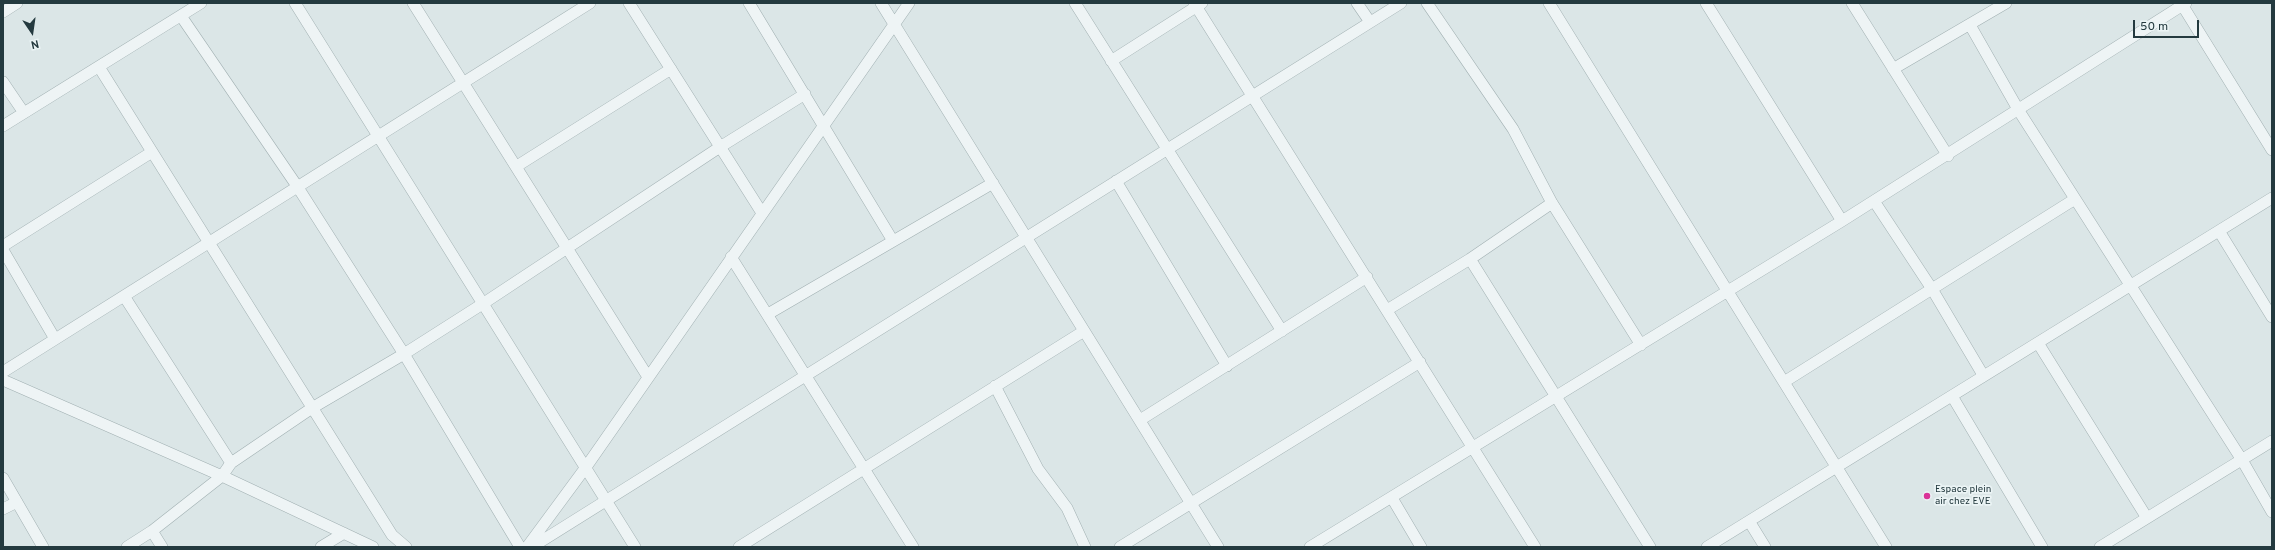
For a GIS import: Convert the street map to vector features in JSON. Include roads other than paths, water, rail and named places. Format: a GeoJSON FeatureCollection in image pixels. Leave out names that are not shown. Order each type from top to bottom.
{"type":"FeatureCollection","features":[{"type":"Feature","properties":{"kind":"street"},"geometry":{"type":"LineString","coordinates":[[3,12],[17,3]]}},
{"type":"Feature","properties":{"kind":"street"},"geometry":{"type":"LineString","coordinates":[[3,126],[200,3]]}},
{"type":"Feature","properties":{"kind":"street"},"geometry":{"type":"LineString","coordinates":[[296,3],[635,547]]}},
{"type":"Feature","properties":{"kind":"street"},"geometry":{"type":"LineString","coordinates":[[413,3],[517,166],[566,248],[648,377]]}},
{"type":"Feature","properties":{"kind":"street"},"geometry":{"type":"LineString","coordinates":[[3,372],[590,3]]}},
{"type":"Feature","properties":{"kind":"street"},"geometry":{"type":"LineString","coordinates":[[629,3],[762,213]]}},
{"type":"Feature","properties":{"kind":"street"},"geometry":{"type":"LineString","coordinates":[[749,3],[806,94],[893,241]]}},
{"type":"Feature","properties":{"kind":"street"},"geometry":{"type":"LineString","coordinates":[[881,3],[1218,547]]}},
{"type":"Feature","properties":{"kind":"street"},"geometry":{"type":"LineString","coordinates":[[528,547],[586,467],[909,3]]}},
{"type":"Feature","properties":{"kind":"street"},"geometry":{"type":"LineString","coordinates":[[1075,3],[1282,331]]}},
{"type":"Feature","properties":{"kind":"street"},"geometry":{"type":"LineString","coordinates":[[1357,3],[1370,22]]}},
{"type":"Feature","properties":{"kind":"street"},"geometry":{"type":"LineString","coordinates":[[532,547],[1401,3]]}},
{"type":"Feature","properties":{"kind":"street"},"geometry":{"type":"LineString","coordinates":[[1426,3],[1513,129],[1552,203],[1641,345]]}},
{"type":"Feature","properties":{"kind":"street"},"geometry":{"type":"LineString","coordinates":[[1549,3],[1886,547]]}},
{"type":"Feature","properties":{"kind":"street"},"geometry":{"type":"LineString","coordinates":[[1706,3],[1842,221]]}},
{"type":"Feature","properties":{"kind":"street"},"geometry":{"type":"LineString","coordinates":[[1852,3],[1948,156]]}},
{"type":"Feature","properties":{"kind":"street"},"geometry":{"type":"LineString","coordinates":[[1893,69],[2006,3]]}},
{"type":"Feature","properties":{"kind":"street"},"geometry":{"type":"LineString","coordinates":[[1111,62],[1197,4],[1535,547]]}},
{"type":"Feature","properties":{"kind":"street"},"geometry":{"type":"LineString","coordinates":[[1310,547],[1474,448],[1728,292],[1874,200],[1948,156],[2183,4],[2272,150]]}},
{"type":"Feature","properties":{"kind":"street"},"geometry":{"type":"LineString","coordinates":[[181,16],[297,186],[404,354],[520,547]]}},
{"type":"Feature","properties":{"kind":"street"},"geometry":{"type":"LineString","coordinates":[[1970,25],[2019,111],[2242,460],[2272,512]]}},
{"type":"Feature","properties":{"kind":"street"},"geometry":{"type":"LineString","coordinates":[[99,67],[392,535],[406,547]]}},
{"type":"Feature","properties":{"kind":"street"},"geometry":{"type":"LineString","coordinates":[[517,166],[671,69]]}},
{"type":"Feature","properties":{"kind":"street"},"geometry":{"type":"LineString","coordinates":[[3,82],[24,113]]}},
{"type":"Feature","properties":{"kind":"street"},"geometry":{"type":"LineString","coordinates":[[127,547],[152,531],[222,476],[231,463],[312,408],[404,354],[720,147],[806,94]]}},
{"type":"Feature","properties":{"kind":"street"},"geometry":{"type":"LineString","coordinates":[[3,246],[152,152]]}},
{"type":"Feature","properties":{"kind":"street"},"geometry":{"type":"LineString","coordinates":[[1116,181],[1227,366]]}},
{"type":"Feature","properties":{"kind":"street"},"geometry":{"type":"LineString","coordinates":[[768,314],[993,183]]}},
{"type":"Feature","properties":{"kind":"street"},"geometry":{"type":"LineString","coordinates":[[1707,547],[1952,396],[1983,375],[2038,343],[2272,198]]}},
{"type":"Feature","properties":{"kind":"street"},"geometry":{"type":"LineString","coordinates":[[1784,382],[2075,199]]}},
{"type":"Feature","properties":{"kind":"street"},"geometry":{"type":"LineString","coordinates":[[1874,200],[1932,289],[1983,375]]}},
{"type":"Feature","properties":{"kind":"street"},"geometry":{"type":"LineString","coordinates":[[1387,310],[1470,259],[1552,203]]}},
{"type":"Feature","properties":{"kind":"street"},"geometry":{"type":"LineString","coordinates":[[2219,231],[2272,317]]}},
{"type":"Feature","properties":{"kind":"street"},"geometry":{"type":"LineString","coordinates":[[3,250],[55,339]]}},
{"type":"Feature","properties":{"kind":"street"},"geometry":{"type":"LineString","coordinates":[[731,257],[913,547]]}},
{"type":"Feature","properties":{"kind":"street"},"geometry":{"type":"LineString","coordinates":[[1470,259],[1555,398],[1650,547]]}},
{"type":"Feature","properties":{"kind":"street"},"geometry":{"type":"LineString","coordinates":[[1140,420],[1367,277]]}},
{"type":"Feature","properties":{"kind":"street"},"geometry":{"type":"LineString","coordinates":[[124,296],[231,463]]}},
{"type":"Feature","properties":{"kind":"street"},"geometry":{"type":"LineString","coordinates":[[746,545],[864,468],[1084,331]]}},
{"type":"Feature","properties":{"kind":"street"},"geometry":{"type":"LineString","coordinates":[[2038,343],[2147,518]]}},
{"type":"Feature","properties":{"kind":"street"},"geometry":{"type":"LineString","coordinates":[[1120,547],[1420,362]]}},
{"type":"Feature","properties":{"kind":"street"},"geometry":{"type":"LineString","coordinates":[[3,380],[222,476],[373,547]]}},
{"type":"Feature","properties":{"kind":"street"},"geometry":{"type":"LineString","coordinates":[[995,386],[1038,469],[1067,508],[1085,547]]}},
{"type":"Feature","properties":{"kind":"street"},"geometry":{"type":"LineString","coordinates":[[1952,396],[2042,547]]}},
{"type":"Feature","properties":{"kind":"street"},"geometry":{"type":"LineString","coordinates":[[2100,547],[2272,441]]}},
{"type":"Feature","properties":{"kind":"street"},"geometry":{"type":"LineString","coordinates":[[3,478],[43,547]]}},
{"type":"Feature","properties":{"kind":"street"},"geometry":{"type":"LineString","coordinates":[[1392,498],[1421,547]]}},
{"type":"Feature","properties":{"kind":"street"},"geometry":{"type":"LineString","coordinates":[[3,509],[17,502]]}},
{"type":"Feature","properties":{"kind":"street"},"geometry":{"type":"LineString","coordinates":[[1749,521],[1765,547]]}},
{"type":"Feature","properties":{"kind":"street"},"geometry":{"type":"LineString","coordinates":[[152,531],[162,547]]}},
{"type":"Feature","properties":{"kind":"street"},"geometry":{"type":"LineString","coordinates":[[322,547],[344,533]]}},
{"type":"Feature","properties":{"kind":"place","name":"Espace plein air chez EVE"},"geometry":{"type":"Point","coordinates":[1927,496]}}]}
